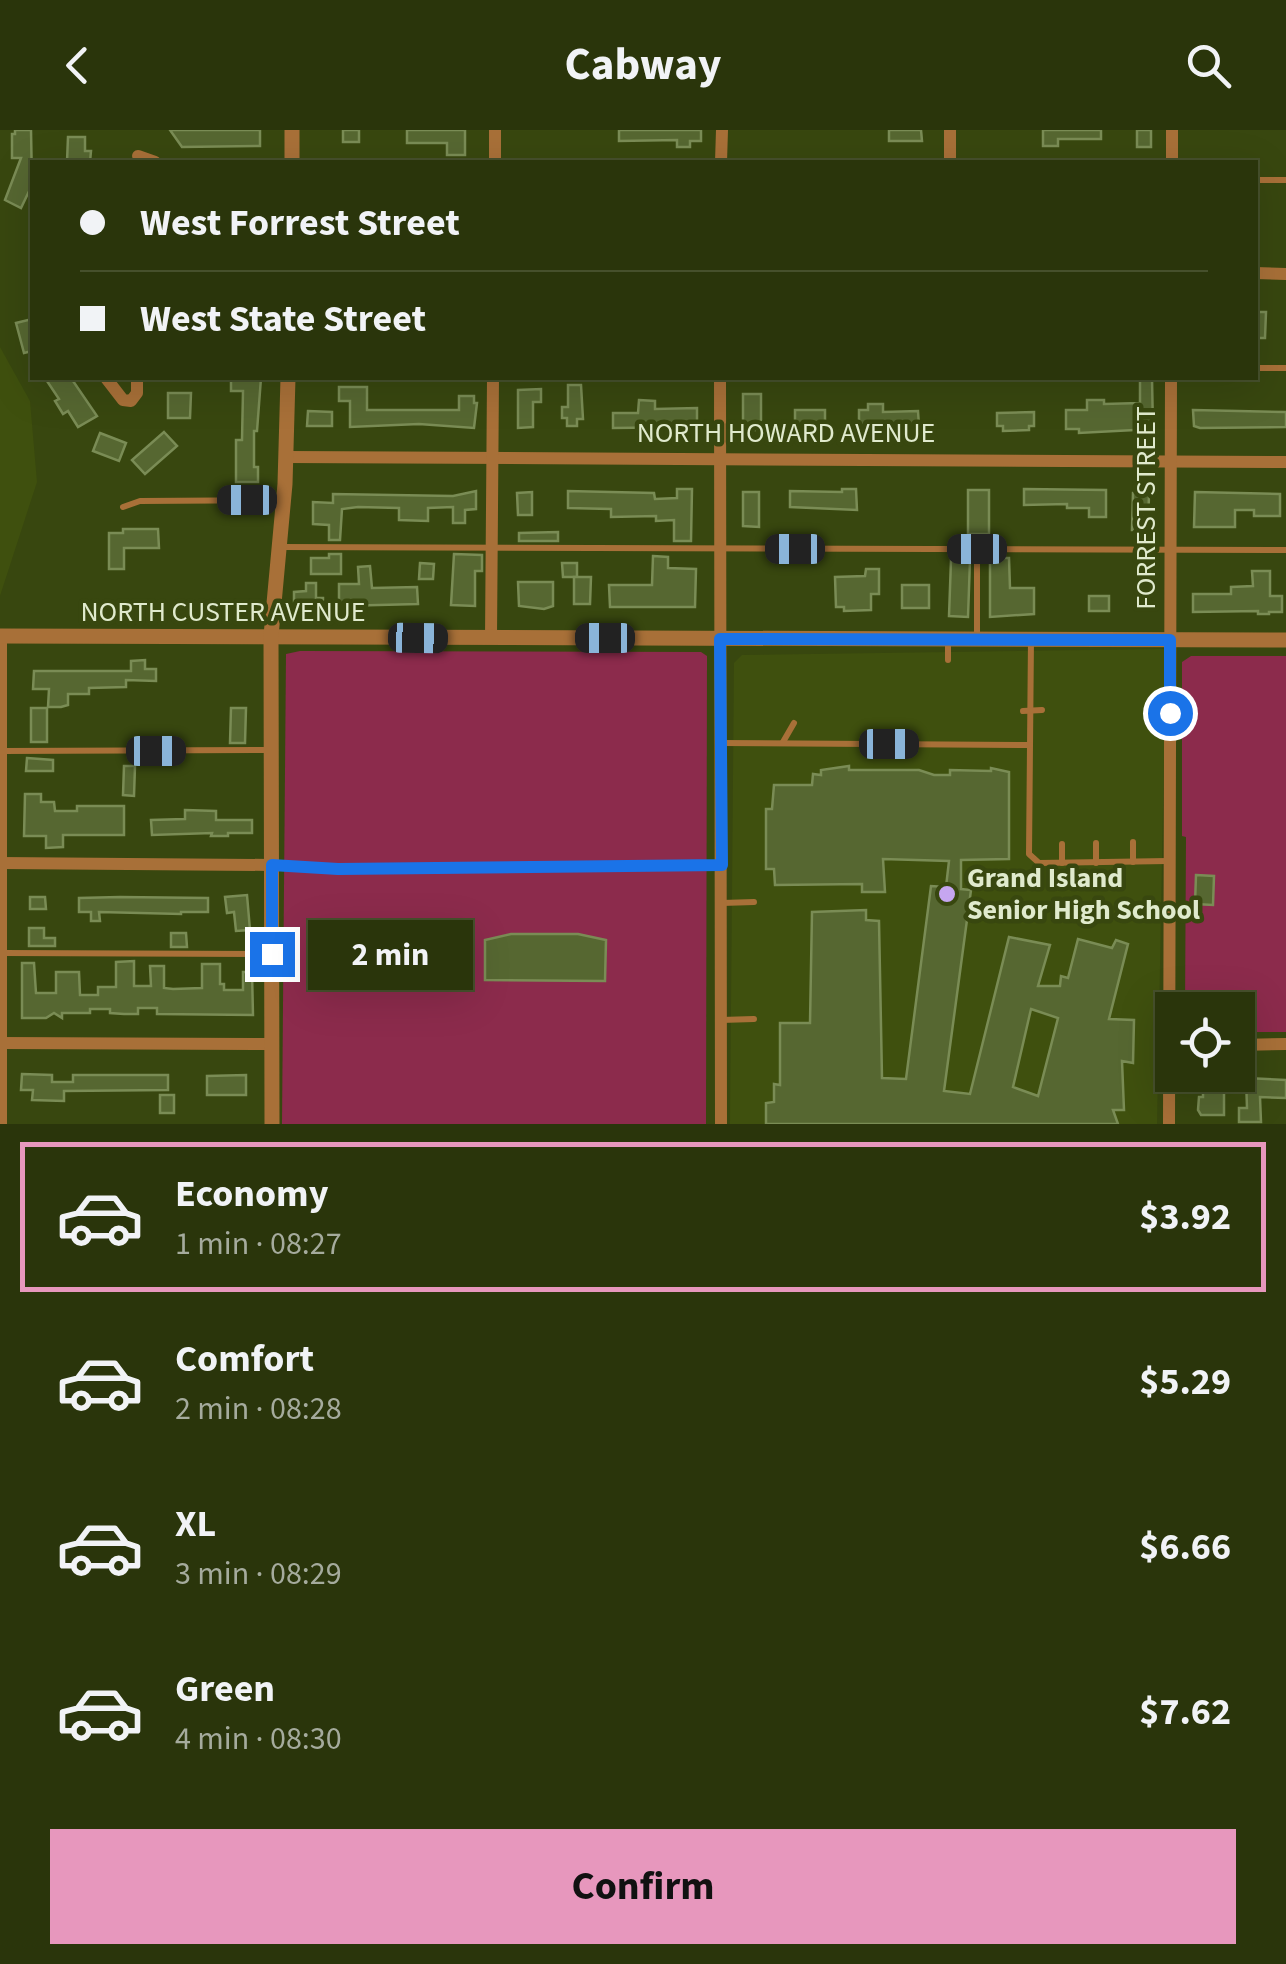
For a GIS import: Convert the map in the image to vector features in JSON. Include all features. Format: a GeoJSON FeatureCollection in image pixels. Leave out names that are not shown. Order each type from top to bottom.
{"type":"FeatureCollection","features":[{"type":"Feature","properties":{"kind":"street"},"geometry":{"type":"LineString","coordinates":[[292,130],[292,160]]}},
{"type":"Feature","properties":{"kind":"street"},"geometry":{"type":"LineString","coordinates":[[495,130],[495,160]]}},
{"type":"Feature","properties":{"kind":"street"},"geometry":{"type":"LineString","coordinates":[[722,130],[722,160]]}},
{"type":"Feature","properties":{"kind":"street"},"geometry":{"type":"LineString","coordinates":[[950,130],[950,160]]}},
{"type":"Feature","properties":{"kind":"street"},"geometry":{"type":"LineString","coordinates":[[1172,130],[1172,160]]}},
{"type":"Feature","properties":{"kind":"street"},"geometry":{"type":"LineString","coordinates":[[138,156],[149,160]]}},
{"type":"Feature","properties":{"kind":"street"},"geometry":{"type":"LineString","coordinates":[[1258,273],[1286,274]]}},
{"type":"Feature","properties":{"kind":"street"},"geometry":{"type":"LineString","coordinates":[[108,380],[123,400],[131,401],[137,394],[137,380]]}},
{"type":"Feature","properties":{"kind":"street"},"geometry":{"type":"LineString","coordinates":[[272,1124],[271,636],[286,457],[288,380]]}},
{"type":"Feature","properties":{"kind":"street"},"geometry":{"type":"LineString","coordinates":[[491,638],[493,380]]}},
{"type":"Feature","properties":{"kind":"street"},"geometry":{"type":"LineString","coordinates":[[720,380],[720,1124]]}},
{"type":"Feature","properties":{"kind":"street","name":"FORREST STREET"},"geometry":{"type":"LineString","coordinates":[[1171,380],[1171,992]]}},
{"type":"Feature","properties":{"kind":"street","name":"NORTH HOWARD AVENUE"},"geometry":{"type":"LineString","coordinates":[[286,457],[1286,462]]}},
{"type":"Feature","properties":{"kind":"street"},"geometry":{"type":"LineString","coordinates":[[1,636],[1,1124]]}},
{"type":"Feature","properties":{"kind":"street","name":"NORTH CUSTER AVENUE"},"geometry":{"type":"LineString","coordinates":[[1,636],[1286,640]]}},
{"type":"Feature","properties":{"kind":"street"},"geometry":{"type":"LineString","coordinates":[[0,863],[272,865]]}},
{"type":"Feature","properties":{"kind":"street"},"geometry":{"type":"LineString","coordinates":[[0,1044],[272,1044]]}},
{"type":"Feature","properties":{"kind":"street"},"geometry":{"type":"LineString","coordinates":[[1255,1044],[1286,1044]]}},
{"type":"Feature","properties":{"kind":"street","name":"FORREST STREET"},"geometry":{"type":"LineString","coordinates":[[1169,1124],[1170,1092]]}},
{"type":"Feature","properties":{"kind":"lane"},"geometry":{"type":"LineString","coordinates":[[1258,180],[1286,180]]}},
{"type":"Feature","properties":{"kind":"lane"},"geometry":{"type":"LineString","coordinates":[[1258,368],[1286,368]]}},
{"type":"Feature","properties":{"kind":"lane"},"geometry":{"type":"LineString","coordinates":[[123,506],[140,501],[283,500]]}},
{"type":"Feature","properties":{"kind":"lane"},"geometry":{"type":"LineString","coordinates":[[278,547],[1286,550]]}},
{"type":"Feature","properties":{"kind":"lane"},"geometry":{"type":"LineString","coordinates":[[977,549],[977,639]]}},
{"type":"Feature","properties":{"kind":"lane"},"geometry":{"type":"LineString","coordinates":[[948,639],[948,660]]}},
{"type":"Feature","properties":{"kind":"lane"},"geometry":{"type":"LineString","coordinates":[[1030,639],[1026,711],[1030,745],[1029,854],[1040,862],[1170,861]]}},
{"type":"Feature","properties":{"kind":"lane"},"geometry":{"type":"LineString","coordinates":[[1026,711],[1042,710]]}},
{"type":"Feature","properties":{"kind":"lane"},"geometry":{"type":"LineString","coordinates":[[783,743],[794,723]]}},
{"type":"Feature","properties":{"kind":"lane"},"geometry":{"type":"LineString","coordinates":[[720,743],[1030,745]]}},
{"type":"Feature","properties":{"kind":"lane"},"geometry":{"type":"LineString","coordinates":[[1,752],[271,750]]}},
{"type":"Feature","properties":{"kind":"lane"},"geometry":{"type":"LineString","coordinates":[[1132,842],[1132,862]]}},
{"type":"Feature","properties":{"kind":"lane"},"geometry":{"type":"LineString","coordinates":[[1096,843],[1096,863]]}},
{"type":"Feature","properties":{"kind":"lane"},"geometry":{"type":"LineString","coordinates":[[1062,844],[1062,863]]}},
{"type":"Feature","properties":{"kind":"lane"},"geometry":{"type":"LineString","coordinates":[[272,865],[338,869],[722,865]]}},
{"type":"Feature","properties":{"kind":"lane"},"geometry":{"type":"LineString","coordinates":[[722,903],[754,902]]}},
{"type":"Feature","properties":{"kind":"lane"},"geometry":{"type":"LineString","coordinates":[[0,952],[272,954]]}},
{"type":"Feature","properties":{"kind":"lane"},"geometry":{"type":"LineString","coordinates":[[720,1020],[754,1019]]}},
{"type":"Feature","properties":{"kind":"shaded area"},"geometry":{"type":"Polygon","coordinates":[[[0,347],[30,401],[37,482],[0,596],[0,347]]]}},
{"type":"Feature","properties":{"kind":"shaded area","name":"Grand Island Senior High School"},"geometry":{"type":"Polygon","coordinates":[[[1166,649],[1160,992],[1155,992],[1157,1124],[730,1124],[734,663],[742,655],[1166,649]]]}},
{"type":"Feature","properties":{"kind":"shaded area"},"geometry":{"type":"Polygon","coordinates":[[[701,652],[707,656],[706,1124],[282,1124],[286,654],[701,652]]]}},
{"type":"Feature","properties":{"kind":"shaded area"},"geometry":{"type":"Polygon","coordinates":[[[1191,656],[1286,656],[1286,1032],[1255,1032],[1255,992],[1185,992],[1182,662],[1191,656]]]}},
{"type":"Feature","properties":{"kind":"building"},"geometry":{"type":"Polygon","coordinates":[[[15,130],[31,130],[30,189],[21,208],[5,200],[21,158],[12,158],[15,130]]]}},
{"type":"Feature","properties":{"kind":"building"},"geometry":{"type":"Polygon","coordinates":[[[170,130],[260,130],[260,146],[182,147],[170,130]]]}},
{"type":"Feature","properties":{"kind":"building"},"geometry":{"type":"Polygon","coordinates":[[[343,130],[359,130],[359,142],[343,142],[343,130]]]}},
{"type":"Feature","properties":{"kind":"building"},"geometry":{"type":"Polygon","coordinates":[[[407,130],[465,130],[465,155],[447,155],[447,143],[407,143],[407,130]]]}},
{"type":"Feature","properties":{"kind":"building"},"geometry":{"type":"Polygon","coordinates":[[[619,130],[701,130],[701,141],[690,141],[690,147],[677,147],[677,140],[619,141],[619,130]]]}},
{"type":"Feature","properties":{"kind":"building"},"geometry":{"type":"Polygon","coordinates":[[[889,130],[921,130],[922,141],[889,141],[889,130]]]}},
{"type":"Feature","properties":{"kind":"building"},"geometry":{"type":"Polygon","coordinates":[[[1043,130],[1101,130],[1101,139],[1058,139],[1058,146],[1043,146],[1043,130]]]}},
{"type":"Feature","properties":{"kind":"building"},"geometry":{"type":"Polygon","coordinates":[[[1137,130],[1151,130],[1151,147],[1137,147],[1137,130]]]}},
{"type":"Feature","properties":{"kind":"building"},"geometry":{"type":"Polygon","coordinates":[[[68,137],[85,137],[85,151],[91,151],[90,160],[67,160],[68,137]]]}},
{"type":"Feature","properties":{"kind":"building"},"geometry":{"type":"Polygon","coordinates":[[[1258,312],[1266,312],[1265,338],[1258,338],[1258,312]]]}},
{"type":"Feature","properties":{"kind":"building"},"geometry":{"type":"Polygon","coordinates":[[[30,320],[30,352],[24,353],[16,323],[30,320]]]}},
{"type":"Feature","properties":{"kind":"building"},"geometry":{"type":"Polygon","coordinates":[[[46,380],[72,380],[97,416],[78,427],[68,411],[63,414],[55,401],[59,399],[46,380]]]}},
{"type":"Feature","properties":{"kind":"building"},"geometry":{"type":"Polygon","coordinates":[[[231,380],[261,380],[254,431],[258,482],[236,482],[236,440],[242,440],[243,391],[231,391],[231,380]]]}},
{"type":"Feature","properties":{"kind":"building"},"geometry":{"type":"Polygon","coordinates":[[[1140,380],[1152,380],[1153,429],[1079,433],[1079,429],[1066,429],[1066,410],[1087,410],[1087,400],[1104,400],[1104,404],[1140,403],[1140,380]]]}},
{"type":"Feature","properties":{"kind":"building"},"geometry":{"type":"Polygon","coordinates":[[[568,385],[581,385],[583,419],[577,419],[577,426],[567,426],[567,418],[562,418],[562,407],[568,407],[568,385]]]}},
{"type":"Feature","properties":{"kind":"building"},"geometry":{"type":"Polygon","coordinates":[[[339,387],[367,387],[367,410],[459,410],[459,396],[474,396],[474,428],[419,424],[350,427],[350,401],[339,401],[339,387]]]}},
{"type":"Feature","properties":{"kind":"building"},"geometry":{"type":"Polygon","coordinates":[[[541,389],[541,402],[533,402],[533,427],[518,428],[518,390],[541,389]]]}},
{"type":"Feature","properties":{"kind":"building"},"geometry":{"type":"Polygon","coordinates":[[[168,393],[191,393],[190,418],[168,418],[168,393]]]}},
{"type":"Feature","properties":{"kind":"building"},"geometry":{"type":"Polygon","coordinates":[[[743,394],[761,394],[761,430],[743,430],[743,394]]]}},
{"type":"Feature","properties":{"kind":"building"},"geometry":{"type":"Polygon","coordinates":[[[639,400],[655,401],[655,409],[697,408],[697,427],[613,428],[613,413],[638,413],[639,400]]]}},
{"type":"Feature","properties":{"kind":"building"},"geometry":{"type":"Polygon","coordinates":[[[868,404],[883,404],[883,412],[918,411],[919,426],[873,431],[873,427],[859,427],[859,410],[868,410],[868,404]]]}},
{"type":"Feature","properties":{"kind":"building"},"geometry":{"type":"Polygon","coordinates":[[[795,410],[825,410],[825,430],[795,430],[795,410]]]}},
{"type":"Feature","properties":{"kind":"building"},"geometry":{"type":"Polygon","coordinates":[[[1193,410],[1286,412],[1286,427],[1200,428],[1194,426],[1193,410]]]}},
{"type":"Feature","properties":{"kind":"building"},"geometry":{"type":"Polygon","coordinates":[[[308,411],[332,412],[332,426],[307,426],[308,411]]]}},
{"type":"Feature","properties":{"kind":"building"},"geometry":{"type":"Polygon","coordinates":[[[1034,412],[1034,426],[1029,426],[1029,430],[1003,431],[1003,426],[997,426],[997,413],[1034,412]]]}},
{"type":"Feature","properties":{"kind":"building"},"geometry":{"type":"Polygon","coordinates":[[[164,432],[177,446],[145,474],[132,460],[164,432]]]}},
{"type":"Feature","properties":{"kind":"building"},"geometry":{"type":"Polygon","coordinates":[[[100,433],[126,443],[119,461],[93,451],[100,433]]]}},
{"type":"Feature","properties":{"kind":"building"},"geometry":{"type":"Polygon","coordinates":[[[677,489],[692,489],[691,541],[674,541],[674,520],[656,521],[656,516],[611,517],[611,509],[568,508],[568,491],[654,493],[655,499],[677,498],[677,489]]]}},
{"type":"Feature","properties":{"kind":"building"},"geometry":{"type":"Polygon","coordinates":[[[856,489],[857,510],[790,507],[790,491],[856,489]]]}},
{"type":"Feature","properties":{"kind":"building"},"geometry":{"type":"Polygon","coordinates":[[[1024,489],[1106,490],[1106,517],[1089,517],[1089,508],[1067,508],[1067,504],[1024,505],[1024,489]]]}},
{"type":"Feature","properties":{"kind":"building"},"geometry":{"type":"Polygon","coordinates":[[[968,490],[989,490],[989,534],[968,534],[968,490]]]}},
{"type":"Feature","properties":{"kind":"building"},"geometry":{"type":"Polygon","coordinates":[[[476,491],[476,509],[465,510],[465,523],[453,523],[453,507],[428,508],[428,521],[399,520],[399,508],[358,507],[342,509],[340,540],[329,540],[329,525],[313,524],[313,502],[333,503],[333,494],[453,496],[476,491]]]}},
{"type":"Feature","properties":{"kind":"building"},"geometry":{"type":"Polygon","coordinates":[[[532,492],[532,515],[518,515],[517,493],[532,492]]]}},
{"type":"Feature","properties":{"kind":"building"},"geometry":{"type":"Polygon","coordinates":[[[743,492],[759,492],[759,527],[743,526],[743,492]]]}},
{"type":"Feature","properties":{"kind":"building"},"geometry":{"type":"Polygon","coordinates":[[[1195,492],[1280,494],[1280,516],[1254,516],[1254,510],[1235,510],[1235,527],[1194,527],[1195,492]]]}},
{"type":"Feature","properties":{"kind":"building"},"geometry":{"type":"Polygon","coordinates":[[[1133,493],[1149,494],[1148,530],[1132,530],[1133,493]]]}},
{"type":"Feature","properties":{"kind":"building"},"geometry":{"type":"Polygon","coordinates":[[[123,529],[158,529],[159,548],[124,548],[124,569],[109,569],[109,533],[123,533],[123,529]]]}},
{"type":"Feature","properties":{"kind":"building"},"geometry":{"type":"Polygon","coordinates":[[[558,532],[558,541],[519,541],[519,533],[558,532]]]}},
{"type":"Feature","properties":{"kind":"building"},"geometry":{"type":"Polygon","coordinates":[[[329,554],[341,554],[341,574],[311,574],[311,558],[329,558],[329,554]]]}},
{"type":"Feature","properties":{"kind":"building"},"geometry":{"type":"Polygon","coordinates":[[[454,554],[482,555],[482,571],[475,571],[475,606],[451,605],[454,554]]]}},
{"type":"Feature","properties":{"kind":"building"},"geometry":{"type":"Polygon","coordinates":[[[653,556],[668,557],[668,568],[696,569],[695,607],[610,607],[609,585],[652,585],[653,556]]]}},
{"type":"Feature","properties":{"kind":"building"},"geometry":{"type":"Polygon","coordinates":[[[990,558],[1009,558],[1010,588],[1034,588],[1034,614],[990,617],[990,558]]]}},
{"type":"Feature","properties":{"kind":"building"},"geometry":{"type":"Polygon","coordinates":[[[951,560],[970,560],[968,617],[949,616],[951,560]]]}},
{"type":"Feature","properties":{"kind":"building"},"geometry":{"type":"Polygon","coordinates":[[[420,563],[434,564],[433,579],[419,579],[420,563]]]}},
{"type":"Feature","properties":{"kind":"building"},"geometry":{"type":"Polygon","coordinates":[[[562,563],[577,563],[577,577],[563,577],[562,563]]]}},
{"type":"Feature","properties":{"kind":"building"},"geometry":{"type":"Polygon","coordinates":[[[370,566],[372,588],[417,587],[418,604],[339,606],[339,584],[359,584],[358,567],[370,566]]]}},
{"type":"Feature","properties":{"kind":"building"},"geometry":{"type":"Polygon","coordinates":[[[866,569],[879,569],[879,594],[871,594],[871,610],[844,611],[844,607],[836,607],[835,577],[865,576],[866,569]]]}},
{"type":"Feature","properties":{"kind":"building"},"geometry":{"type":"Polygon","coordinates":[[[1252,571],[1270,571],[1270,596],[1282,596],[1282,612],[1193,612],[1193,594],[1231,594],[1231,587],[1253,586],[1252,571]]]}},
{"type":"Feature","properties":{"kind":"building"},"geometry":{"type":"Polygon","coordinates":[[[574,577],[591,577],[590,604],[574,604],[574,577]]]}},
{"type":"Feature","properties":{"kind":"building"},"geometry":{"type":"Polygon","coordinates":[[[518,582],[553,582],[553,606],[519,606],[518,582]]]}},
{"type":"Feature","properties":{"kind":"building"},"geometry":{"type":"Polygon","coordinates":[[[306,583],[316,583],[316,598],[323,598],[323,607],[294,607],[294,592],[306,591],[306,583]]]}},
{"type":"Feature","properties":{"kind":"building"},"geometry":{"type":"Polygon","coordinates":[[[902,585],[929,585],[929,608],[902,608],[902,585]]]}},
{"type":"Feature","properties":{"kind":"building"},"geometry":{"type":"Polygon","coordinates":[[[1089,596],[1109,596],[1109,611],[1089,611],[1089,596]]]}},
{"type":"Feature","properties":{"kind":"building"},"geometry":{"type":"Polygon","coordinates":[[[145,660],[145,669],[156,669],[156,681],[126,680],[126,687],[89,688],[89,694],[68,694],[68,705],[61,707],[48,707],[49,689],[33,689],[34,671],[131,671],[131,661],[145,660]]]}},
{"type":"Feature","properties":{"kind":"building"},"geometry":{"type":"Polygon","coordinates":[[[31,708],[47,708],[47,742],[31,742],[31,708]]]}},
{"type":"Feature","properties":{"kind":"building"},"geometry":{"type":"Polygon","coordinates":[[[231,708],[246,708],[245,743],[230,743],[231,708]]]}},
{"type":"Feature","properties":{"kind":"building"},"geometry":{"type":"Polygon","coordinates":[[[27,758],[53,760],[53,771],[26,771],[27,758]]]}},
{"type":"Feature","properties":{"kind":"building"},"geometry":{"type":"Polygon","coordinates":[[[124,766],[135,766],[134,796],[123,795],[124,766]]]}},
{"type":"Feature","properties":{"kind":"building"},"geometry":{"type":"Polygon","coordinates":[[[849,766],[849,770],[919,770],[934,775],[950,775],[950,770],[991,768],[1009,772],[1009,859],[961,860],[961,889],[971,890],[944,1091],[970,1094],[1009,937],[1050,945],[1038,986],[1060,986],[1061,976],[1068,978],[1078,939],[1112,948],[1116,940],[1128,944],[1109,1019],[1134,1020],[1133,1063],[1122,1061],[1124,1110],[1113,1110],[1118,1124],[766,1124],[766,1103],[774,1102],[774,1084],[780,1085],[780,1023],[810,1023],[812,912],[866,910],[866,920],[879,921],[882,1078],[906,1079],[931,886],[946,887],[949,861],[883,859],[885,892],[862,892],[862,884],[775,885],[774,869],[766,869],[766,809],[772,809],[774,785],[812,785],[813,774],[821,775],[821,770],[849,766]],[[1031,1009],[1013,1087],[1038,1096],[1058,1018],[1031,1009]]]}},
{"type":"Feature","properties":{"kind":"building"},"geometry":{"type":"Polygon","coordinates":[[[25,794],[41,794],[41,802],[54,802],[55,811],[77,811],[77,806],[124,806],[124,835],[63,835],[63,847],[46,848],[46,836],[24,836],[25,794]]]}},
{"type":"Feature","properties":{"kind":"building"},"geometry":{"type":"Polygon","coordinates":[[[185,810],[216,811],[216,820],[252,820],[252,833],[152,835],[151,820],[185,819],[185,810]]]}},
{"type":"Feature","properties":{"kind":"building"},"geometry":{"type":"Polygon","coordinates":[[[1196,875],[1214,876],[1213,905],[1195,904],[1196,875]]]}},
{"type":"Feature","properties":{"kind":"building"},"geometry":{"type":"Polygon","coordinates":[[[247,895],[250,930],[236,931],[234,912],[227,913],[225,897],[247,895]]]}},
{"type":"Feature","properties":{"kind":"building"},"geometry":{"type":"Polygon","coordinates":[[[30,897],[45,897],[46,909],[30,909],[30,897]]]}},
{"type":"Feature","properties":{"kind":"building"},"geometry":{"type":"Polygon","coordinates":[[[79,898],[208,898],[208,912],[99,912],[100,921],[91,921],[91,912],[79,912],[79,898]]]}},
{"type":"Feature","properties":{"kind":"building"},"geometry":{"type":"Polygon","coordinates":[[[29,928],[44,928],[44,938],[55,938],[55,946],[29,946],[29,928]]]}},
{"type":"Feature","properties":{"kind":"building"},"geometry":{"type":"Polygon","coordinates":[[[171,933],[186,933],[187,947],[171,947],[171,933]]]}},
{"type":"Feature","properties":{"kind":"building"},"geometry":{"type":"Polygon","coordinates":[[[511,934],[578,934],[606,940],[605,981],[485,980],[485,940],[511,934]]]}},
{"type":"Feature","properties":{"kind":"building"},"geometry":{"type":"Polygon","coordinates":[[[134,961],[134,986],[151,986],[150,966],[164,966],[164,988],[173,989],[202,988],[202,964],[220,964],[220,984],[224,984],[224,990],[243,990],[243,972],[252,972],[253,1015],[157,1014],[157,1008],[138,1008],[138,1014],[90,1009],[90,1013],[62,1013],[62,1018],[54,1013],[46,1018],[22,1018],[22,963],[34,963],[36,993],[56,993],[56,972],[79,972],[80,995],[98,995],[98,987],[116,987],[116,962],[134,961]]]}},
{"type":"Feature","properties":{"kind":"building"},"geometry":{"type":"Polygon","coordinates":[[[22,1074],[52,1075],[52,1082],[73,1082],[73,1075],[168,1075],[168,1090],[64,1091],[64,1101],[32,1100],[33,1090],[21,1090],[22,1074]]]}},
{"type":"Feature","properties":{"kind":"building"},"geometry":{"type":"Polygon","coordinates":[[[246,1075],[246,1095],[207,1095],[207,1076],[246,1075]]]}},
{"type":"Feature","properties":{"kind":"building"},"geometry":{"type":"Polygon","coordinates":[[[1255,1078],[1286,1080],[1286,1098],[1260,1097],[1261,1122],[1239,1122],[1239,1108],[1247,1108],[1246,1092],[1255,1092],[1255,1078]]]}},
{"type":"Feature","properties":{"kind":"building"},"geometry":{"type":"Polygon","coordinates":[[[1203,1092],[1224,1092],[1224,1115],[1201,1115],[1199,1097],[1203,1097],[1203,1092]]]}},
{"type":"Feature","properties":{"kind":"building"},"geometry":{"type":"Polygon","coordinates":[[[160,1095],[174,1095],[174,1113],[160,1113],[160,1095]]]}},
{"type":"Feature","properties":{"kind":"place","name":"Grand Island Senior High School"},"geometry":{"type":"Point","coordinates":[947,894]}},
{"type":"Feature","properties":{"kind":"route"},"geometry":{"type":"LineString","coordinates":[[272,954],[272,865],[338,869],[722,865],[720,639],[1170,640],[1170,713]]}}]}
